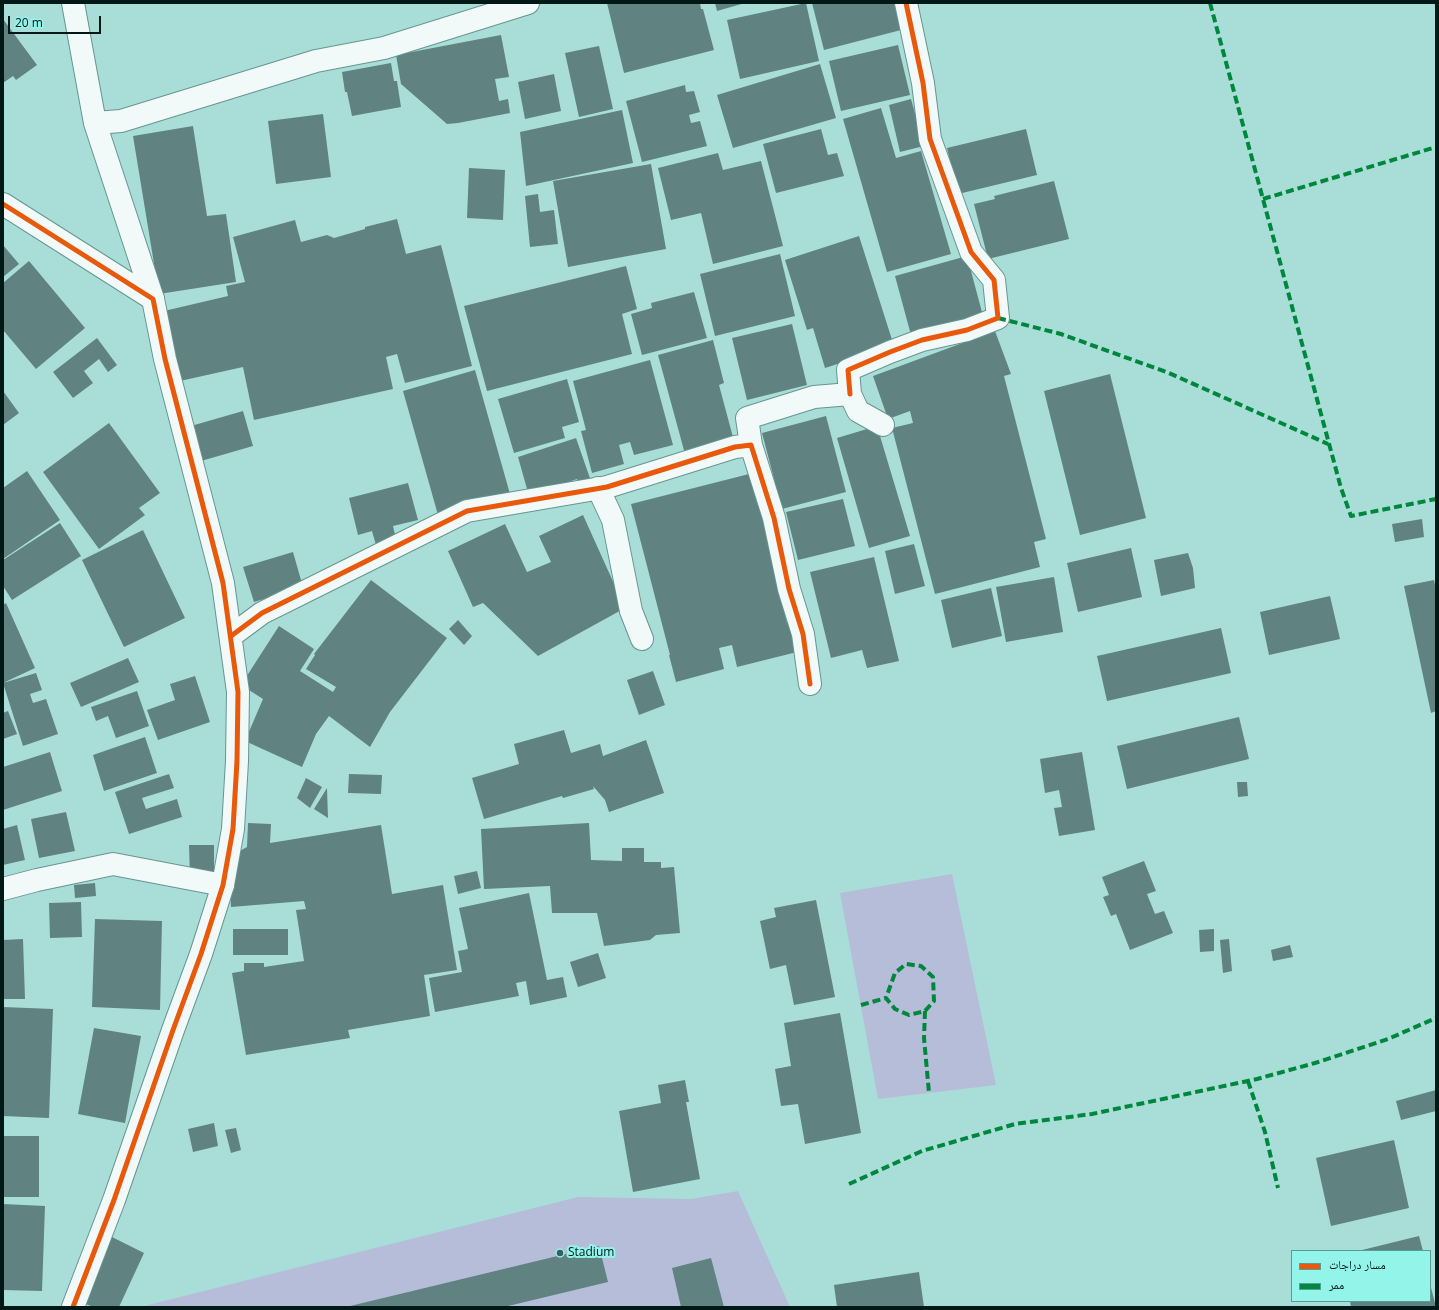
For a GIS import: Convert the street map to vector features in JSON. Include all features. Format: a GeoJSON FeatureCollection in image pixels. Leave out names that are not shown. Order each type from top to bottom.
{"type":"FeatureCollection","features":[{"type":"Feature","properties":{"kind":"street"},"geometry":{"type":"LineString","coordinates":[[72,3],[95,124],[153,299],[165,359],[224,583],[238,692],[237,761],[233,830],[223,885],[201,954],[114,1200],[73,1307]]}},
{"type":"Feature","properties":{"kind":"street"},"geometry":{"type":"LineString","coordinates":[[95,124],[121,121],[316,61],[384,48],[528,3]]}},
{"type":"Feature","properties":{"kind":"street"},"geometry":{"type":"LineString","coordinates":[[883,425],[858,411],[850,394],[848,370],[922,340],[967,330],[998,318],[994,280],[971,252],[930,139],[923,83],[906,3]]}},
{"type":"Feature","properties":{"kind":"street"},"geometry":{"type":"LineString","coordinates":[[3,204],[153,299]]}},
{"type":"Feature","properties":{"kind":"street"},"geometry":{"type":"LineString","coordinates":[[810,684],[803,634],[789,589],[774,518],[751,445],[747,418],[814,397],[850,394]]}},
{"type":"Feature","properties":{"kind":"street"},"geometry":{"type":"LineString","coordinates":[[231,636],[262,613],[467,511],[608,486],[735,447],[751,445]]}},
{"type":"Feature","properties":{"kind":"street"},"geometry":{"type":"LineString","coordinates":[[598,488],[612,520],[631,611],[642,639]]}},
{"type":"Feature","properties":{"kind":"street"},"geometry":{"type":"LineString","coordinates":[[3,889],[114,864],[223,885]]}},
{"type":"Feature","properties":{"kind":"shaded area"},"geometry":{"type":"Polygon","coordinates":[[[952,874],[996,1085],[878,1099],[840,893],[952,874]]]}},
{"type":"Feature","properties":{"kind":"shaded area","name":"Stadium"},"geometry":{"type":"Polygon","coordinates":[[[738,1191],[790,1307],[140,1307],[578,1197],[691,1199],[738,1191]]]}},
{"type":"Feature","properties":{"kind":"building"},"geometry":{"type":"Polygon","coordinates":[[[607,3],[700,3],[714,50],[624,73],[607,3]]]}},
{"type":"Feature","properties":{"kind":"building"},"geometry":{"type":"Polygon","coordinates":[[[715,3],[745,3],[717,11],[715,3]]]}},
{"type":"Feature","properties":{"kind":"building"},"geometry":{"type":"Polygon","coordinates":[[[806,3],[819,61],[740,79],[727,20],[806,3]]]}},
{"type":"Feature","properties":{"kind":"building"},"geometry":{"type":"Polygon","coordinates":[[[812,3],[894,3],[901,30],[824,50],[812,3]]]}},
{"type":"Feature","properties":{"kind":"building"},"geometry":{"type":"Polygon","coordinates":[[[3,19],[37,65],[16,80],[13,76],[3,83],[3,19]]]}},
{"type":"Feature","properties":{"kind":"building"},"geometry":{"type":"Polygon","coordinates":[[[501,35],[509,77],[495,79],[499,101],[508,99],[510,113],[447,124],[401,84],[396,55],[501,35]]]}},
{"type":"Feature","properties":{"kind":"building"},"geometry":{"type":"Polygon","coordinates":[[[898,45],[910,95],[841,111],[829,61],[898,45]]]}},
{"type":"Feature","properties":{"kind":"building"},"geometry":{"type":"Polygon","coordinates":[[[599,46],[613,109],[579,117],[565,53],[599,46]]]}},
{"type":"Feature","properties":{"kind":"building"},"geometry":{"type":"Polygon","coordinates":[[[391,63],[394,81],[397,81],[401,107],[352,116],[347,92],[345,92],[342,72],[391,63]]]}},
{"type":"Feature","properties":{"kind":"building"},"geometry":{"type":"Polygon","coordinates":[[[820,64],[836,118],[733,148],[717,95],[820,64]]]}},
{"type":"Feature","properties":{"kind":"building"},"geometry":{"type":"Polygon","coordinates":[[[554,74],[561,111],[525,119],[518,82],[554,74]]]}},
{"type":"Feature","properties":{"kind":"building"},"geometry":{"type":"Polygon","coordinates":[[[685,85],[686,92],[694,91],[700,112],[689,115],[691,123],[700,121],[707,146],[642,162],[626,101],[685,85]]]}},
{"type":"Feature","properties":{"kind":"building"},"geometry":{"type":"Polygon","coordinates":[[[911,99],[924,146],[900,152],[889,105],[911,99]]]}},
{"type":"Feature","properties":{"kind":"building"},"geometry":{"type":"Polygon","coordinates":[[[881,108],[896,158],[921,151],[951,254],[887,272],[843,119],[881,108]]]}},
{"type":"Feature","properties":{"kind":"building"},"geometry":{"type":"Polygon","coordinates":[[[622,110],[633,163],[526,186],[520,132],[622,110]]]}},
{"type":"Feature","properties":{"kind":"building"},"geometry":{"type":"Polygon","coordinates":[[[323,114],[331,177],[276,184],[268,121],[323,114]]]}},
{"type":"Feature","properties":{"kind":"building"},"geometry":{"type":"Polygon","coordinates":[[[193,126],[207,216],[226,214],[236,282],[159,294],[133,136],[193,126]]]}},
{"type":"Feature","properties":{"kind":"building"},"geometry":{"type":"Polygon","coordinates":[[[821,129],[828,155],[837,153],[844,176],[776,193],[763,144],[821,129]]]}},
{"type":"Feature","properties":{"kind":"building"},"geometry":{"type":"Polygon","coordinates":[[[1026,129],[1037,175],[958,194],[947,148],[1026,129]]]}},
{"type":"Feature","properties":{"kind":"building"},"geometry":{"type":"Polygon","coordinates":[[[718,153],[723,170],[761,161],[783,246],[713,264],[701,213],[671,220],[658,168],[718,153]]]}},
{"type":"Feature","properties":{"kind":"building"},"geometry":{"type":"Polygon","coordinates":[[[651,164],[666,249],[568,267],[553,181],[651,164]]]}},
{"type":"Feature","properties":{"kind":"building"},"geometry":{"type":"Polygon","coordinates":[[[469,168],[505,170],[503,220],[467,218],[469,168]]]}},
{"type":"Feature","properties":{"kind":"building"},"geometry":{"type":"Polygon","coordinates":[[[1054,181],[1069,239],[988,259],[974,204],[995,199],[994,196],[1054,181]]]}},
{"type":"Feature","properties":{"kind":"building"},"geometry":{"type":"Polygon","coordinates":[[[538,194],[540,212],[554,210],[558,244],[530,247],[525,196],[538,194]]]}},
{"type":"Feature","properties":{"kind":"building"},"geometry":{"type":"Polygon","coordinates":[[[397,219],[406,254],[441,245],[472,366],[405,383],[397,354],[386,357],[393,389],[254,420],[243,367],[180,381],[164,311],[228,296],[226,286],[245,282],[233,237],[295,220],[301,242],[327,235],[334,238],[365,229],[365,227],[397,219]]]}},
{"type":"Feature","properties":{"kind":"building"},"geometry":{"type":"Polygon","coordinates":[[[859,236],[894,346],[825,368],[813,328],[807,330],[785,260],[859,236]]]}},
{"type":"Feature","properties":{"kind":"building"},"geometry":{"type":"Polygon","coordinates":[[[3,245],[19,264],[3,277],[3,245]]]}},
{"type":"Feature","properties":{"kind":"building"},"geometry":{"type":"Polygon","coordinates":[[[780,254],[795,316],[715,336],[700,274],[780,254]]]}},
{"type":"Feature","properties":{"kind":"building"},"geometry":{"type":"Polygon","coordinates":[[[967,256],[983,316],[911,335],[895,276],[967,256]]]}},
{"type":"Feature","properties":{"kind":"building"},"geometry":{"type":"Polygon","coordinates":[[[29,261],[85,328],[36,369],[3,330],[3,283],[29,261]]]}},
{"type":"Feature","properties":{"kind":"building"},"geometry":{"type":"Polygon","coordinates":[[[626,266],[637,309],[622,314],[632,354],[487,391],[464,306],[626,266]]]}},
{"type":"Feature","properties":{"kind":"building"},"geometry":{"type":"Polygon","coordinates":[[[694,292],[707,338],[642,355],[631,314],[652,308],[651,303],[694,292]]]}},
{"type":"Feature","properties":{"kind":"building"},"geometry":{"type":"Polygon","coordinates":[[[792,324],[807,385],[747,400],[732,338],[792,324]]]}},
{"type":"Feature","properties":{"kind":"building"},"geometry":{"type":"Polygon","coordinates":[[[995,331],[1011,374],[1004,376],[1046,539],[1034,542],[1040,567],[935,594],[892,428],[913,423],[910,411],[888,419],[873,376],[995,331]]]}},
{"type":"Feature","properties":{"kind":"building"},"geometry":{"type":"Polygon","coordinates":[[[97,338],[117,365],[108,372],[99,359],[84,371],[93,383],[73,398],[53,372],[97,338]]]}},
{"type":"Feature","properties":{"kind":"building"},"geometry":{"type":"Polygon","coordinates":[[[713,340],[724,383],[719,385],[734,441],[685,454],[658,355],[713,340]]]}},
{"type":"Feature","properties":{"kind":"building"},"geometry":{"type":"Polygon","coordinates":[[[650,360],[673,445],[634,455],[630,442],[619,445],[624,464],[592,473],[581,431],[586,430],[573,381],[650,360]]]}},
{"type":"Feature","properties":{"kind":"building"},"geometry":{"type":"Polygon","coordinates":[[[475,370],[510,494],[438,515],[403,391],[475,370]]]}},
{"type":"Feature","properties":{"kind":"building"},"geometry":{"type":"Polygon","coordinates":[[[1110,374],[1146,518],[1080,535],[1044,391],[1110,374]]]}},
{"type":"Feature","properties":{"kind":"building"},"geometry":{"type":"Polygon","coordinates":[[[567,379],[579,422],[562,427],[565,438],[514,453],[498,399],[567,379]]]}},
{"type":"Feature","properties":{"kind":"building"},"geometry":{"type":"Polygon","coordinates":[[[3,391],[19,413],[3,425],[3,391]]]}},
{"type":"Feature","properties":{"kind":"building"},"geometry":{"type":"Polygon","coordinates":[[[243,411],[253,446],[201,461],[191,426],[243,411]]]}},
{"type":"Feature","properties":{"kind":"building"},"geometry":{"type":"Polygon","coordinates":[[[826,416],[846,492],[782,509],[762,433],[826,416]]]}},
{"type":"Feature","properties":{"kind":"building"},"geometry":{"type":"Polygon","coordinates":[[[109,423],[160,493],[139,508],[145,515],[99,549],[43,472],[109,423]]]}},
{"type":"Feature","properties":{"kind":"building"},"geometry":{"type":"Polygon","coordinates":[[[877,426],[910,536],[869,548],[837,438],[877,426]]]}},
{"type":"Feature","properties":{"kind":"building"},"geometry":{"type":"Polygon","coordinates":[[[576,438],[592,484],[581,488],[577,479],[529,496],[518,457],[576,438]]]}},
{"type":"Feature","properties":{"kind":"building"},"geometry":{"type":"Polygon","coordinates":[[[27,471],[60,520],[3,559],[3,488],[27,471]]]}},
{"type":"Feature","properties":{"kind":"building"},"geometry":{"type":"Polygon","coordinates":[[[749,474],[757,503],[761,502],[773,565],[787,623],[790,623],[797,652],[737,667],[732,645],[719,648],[724,669],[676,682],[631,504],[749,474]]]}},
{"type":"Feature","properties":{"kind":"building"},"geometry":{"type":"Polygon","coordinates":[[[408,483],[418,520],[393,526],[396,539],[376,545],[372,531],[358,535],[349,498],[408,483]]]}},
{"type":"Feature","properties":{"kind":"building"},"geometry":{"type":"Polygon","coordinates":[[[843,499],[855,546],[798,560],[786,512],[843,499]]]}},
{"type":"Feature","properties":{"kind":"building"},"geometry":{"type":"Polygon","coordinates":[[[583,515],[625,608],[538,656],[483,603],[473,607],[448,551],[505,524],[527,572],[551,562],[539,536],[583,515]]]}},
{"type":"Feature","properties":{"kind":"building"},"geometry":{"type":"Polygon","coordinates":[[[1422,519],[1424,537],[1395,542],[1392,524],[1422,519]]]}},
{"type":"Feature","properties":{"kind":"building"},"geometry":{"type":"Polygon","coordinates":[[[60,523],[81,556],[12,600],[3,586],[3,560],[60,523]]]}},
{"type":"Feature","properties":{"kind":"building"},"geometry":{"type":"Polygon","coordinates":[[[143,530],[185,618],[124,647],[82,560],[143,530]]]}},
{"type":"Feature","properties":{"kind":"building"},"geometry":{"type":"Polygon","coordinates":[[[914,544],[925,586],[895,594],[885,551],[914,544]]]}},
{"type":"Feature","properties":{"kind":"building"},"geometry":{"type":"Polygon","coordinates":[[[1131,548],[1142,597],[1078,612],[1067,563],[1131,548]]]}},
{"type":"Feature","properties":{"kind":"building"},"geometry":{"type":"Polygon","coordinates":[[[293,552],[303,587],[254,602],[243,567],[293,552]]]}},
{"type":"Feature","properties":{"kind":"building"},"geometry":{"type":"Polygon","coordinates":[[[1188,553],[1193,568],[1195,588],[1161,596],[1154,560],[1188,553]]]}},
{"type":"Feature","properties":{"kind":"building"},"geometry":{"type":"Polygon","coordinates":[[[874,557],[899,661],[867,668],[862,650],[831,658],[810,572],[874,557]]]}},
{"type":"Feature","properties":{"kind":"building"},"geometry":{"type":"Polygon","coordinates":[[[1054,577],[1063,632],[1006,642],[996,587],[1054,577]]]}},
{"type":"Feature","properties":{"kind":"building"},"geometry":{"type":"Polygon","coordinates":[[[371,580],[447,638],[390,712],[370,747],[329,716],[316,734],[302,767],[245,741],[263,699],[241,685],[279,626],[314,649],[300,671],[333,692],[336,687],[306,669],[315,655],[314,654],[371,580]]]}},
{"type":"Feature","properties":{"kind":"building"},"geometry":{"type":"Polygon","coordinates":[[[1434,580],[1436,591],[1436,711],[1431,713],[1404,586],[1434,580]]]}},
{"type":"Feature","properties":{"kind":"building"},"geometry":{"type":"Polygon","coordinates":[[[991,588],[1002,636],[952,648],[941,600],[991,588]]]}},
{"type":"Feature","properties":{"kind":"building"},"geometry":{"type":"Polygon","coordinates":[[[1330,596],[1340,639],[1269,655],[1260,612],[1330,596]]]}},
{"type":"Feature","properties":{"kind":"building"},"geometry":{"type":"Polygon","coordinates":[[[6,603],[35,668],[3,683],[3,605],[6,603]]]}},
{"type":"Feature","properties":{"kind":"building"},"geometry":{"type":"Polygon","coordinates":[[[458,620],[472,636],[464,645],[449,629],[458,620]]]}},
{"type":"Feature","properties":{"kind":"building"},"geometry":{"type":"Polygon","coordinates":[[[1221,628],[1231,673],[1107,701],[1097,656],[1221,628]]]}},
{"type":"Feature","properties":{"kind":"building"},"geometry":{"type":"Polygon","coordinates":[[[128,658],[139,682],[81,707],[70,683],[128,658]]]}},
{"type":"Feature","properties":{"kind":"building"},"geometry":{"type":"Polygon","coordinates":[[[653,671],[665,705],[639,715],[627,680],[653,671]]]}},
{"type":"Feature","properties":{"kind":"building"},"geometry":{"type":"Polygon","coordinates":[[[36,673],[42,690],[30,694],[33,703],[46,699],[58,734],[23,746],[3,683],[36,673]]]}},
{"type":"Feature","properties":{"kind":"building"},"geometry":{"type":"Polygon","coordinates":[[[195,676],[210,722],[158,740],[147,710],[175,700],[170,684],[195,676]]]}},
{"type":"Feature","properties":{"kind":"building"},"geometry":{"type":"Polygon","coordinates":[[[137,691],[149,726],[116,738],[108,716],[96,721],[91,707],[137,691]]]}},
{"type":"Feature","properties":{"kind":"building"},"geometry":{"type":"Polygon","coordinates":[[[8,711],[17,734],[3,739],[3,713],[8,711]]]}},
{"type":"Feature","properties":{"kind":"building"},"geometry":{"type":"Polygon","coordinates":[[[1239,717],[1249,759],[1127,789],[1117,746],[1239,717]]]}},
{"type":"Feature","properties":{"kind":"building"},"geometry":{"type":"Polygon","coordinates":[[[564,730],[571,753],[600,744],[603,756],[646,740],[664,793],[609,812],[605,800],[593,786],[594,789],[563,798],[562,796],[484,819],[472,778],[519,764],[514,744],[564,730]]]}},
{"type":"Feature","properties":{"kind":"building"},"geometry":{"type":"Polygon","coordinates":[[[145,737],[157,773],[104,791],[93,755],[145,737]]]}},
{"type":"Feature","properties":{"kind":"building"},"geometry":{"type":"Polygon","coordinates":[[[50,752],[62,791],[3,810],[3,767],[50,752]]]}},
{"type":"Feature","properties":{"kind":"building"},"geometry":{"type":"Polygon","coordinates":[[[1082,752],[1095,830],[1059,836],[1054,808],[1062,807],[1059,790],[1045,793],[1040,759],[1082,752]]]}},
{"type":"Feature","properties":{"kind":"building"},"geometry":{"type":"Polygon","coordinates":[[[169,774],[174,788],[142,798],[146,809],[177,799],[182,817],[129,834],[115,792],[169,774]]]}},
{"type":"Feature","properties":{"kind":"building"},"geometry":{"type":"Polygon","coordinates":[[[349,774],[382,775],[381,794],[348,793],[349,774]]]}},
{"type":"Feature","properties":{"kind":"building"},"geometry":{"type":"Polygon","coordinates":[[[306,778],[322,787],[310,808],[297,798],[306,778]]]}},
{"type":"Feature","properties":{"kind":"building"},"geometry":{"type":"Polygon","coordinates":[[[1237,782],[1247,782],[1248,796],[1238,797],[1237,782]]]}},
{"type":"Feature","properties":{"kind":"building"},"geometry":{"type":"Polygon","coordinates":[[[327,788],[328,818],[314,809],[327,788]]]}},
{"type":"Feature","properties":{"kind":"building"},"geometry":{"type":"Polygon","coordinates":[[[66,812],[75,851],[39,858],[31,819],[66,812]]]}},
{"type":"Feature","properties":{"kind":"building"},"geometry":{"type":"Polygon","coordinates":[[[248,823],[271,824],[270,843],[381,825],[392,894],[443,885],[457,970],[424,975],[430,1016],[348,1030],[350,1038],[246,1055],[232,973],[244,971],[244,963],[264,963],[264,967],[304,961],[296,910],[306,909],[304,901],[231,907],[229,857],[247,847],[248,823]]]}},
{"type":"Feature","properties":{"kind":"building"},"geometry":{"type":"Polygon","coordinates":[[[589,823],[591,860],[622,861],[622,848],[644,848],[644,862],[661,862],[661,868],[674,867],[680,933],[656,935],[650,940],[604,946],[597,913],[552,913],[550,886],[484,889],[481,829],[589,823]]]}},
{"type":"Feature","properties":{"kind":"building"},"geometry":{"type":"Polygon","coordinates":[[[17,825],[25,860],[3,865],[3,829],[17,825]]]}},
{"type":"Feature","properties":{"kind":"building"},"geometry":{"type":"Polygon","coordinates":[[[189,845],[214,845],[214,876],[190,877],[189,845]]]}},
{"type":"Feature","properties":{"kind":"building"},"geometry":{"type":"Polygon","coordinates":[[[1144,861],[1156,891],[1147,894],[1155,914],[1164,911],[1173,933],[1130,950],[1116,914],[1111,916],[1103,897],[1109,895],[1102,877],[1144,861]]]}},
{"type":"Feature","properties":{"kind":"building"},"geometry":{"type":"Polygon","coordinates":[[[477,871],[481,888],[458,894],[454,876],[477,871]]]}},
{"type":"Feature","properties":{"kind":"building"},"geometry":{"type":"Polygon","coordinates":[[[95,883],[96,896],[75,898],[74,885],[95,883]]]}},
{"type":"Feature","properties":{"kind":"building"},"geometry":{"type":"Polygon","coordinates":[[[529,893],[547,980],[563,977],[567,997],[530,1005],[526,981],[516,983],[519,996],[435,1012],[429,978],[462,972],[458,951],[468,949],[459,908],[529,893]]]}},
{"type":"Feature","properties":{"kind":"building"},"geometry":{"type":"Polygon","coordinates":[[[816,900],[835,997],[794,1005],[786,965],[770,969],[760,921],[776,917],[774,908],[816,900]]]}},
{"type":"Feature","properties":{"kind":"building"},"geometry":{"type":"Polygon","coordinates":[[[81,902],[82,937],[50,938],[49,903],[81,902]]]}},
{"type":"Feature","properties":{"kind":"building"},"geometry":{"type":"Polygon","coordinates":[[[95,919],[162,921],[160,1010],[92,1007],[95,919]]]}},
{"type":"Feature","properties":{"kind":"building"},"geometry":{"type":"Polygon","coordinates":[[[233,929],[288,929],[288,955],[233,955],[233,929]]]}},
{"type":"Feature","properties":{"kind":"building"},"geometry":{"type":"Polygon","coordinates":[[[1214,929],[1214,951],[1200,952],[1199,930],[1214,929]]]}},
{"type":"Feature","properties":{"kind":"building"},"geometry":{"type":"Polygon","coordinates":[[[23,939],[25,999],[3,999],[3,940],[23,939]]]}},
{"type":"Feature","properties":{"kind":"building"},"geometry":{"type":"Polygon","coordinates":[[[1229,939],[1232,971],[1223,973],[1220,940],[1229,939]]]}},
{"type":"Feature","properties":{"kind":"building"},"geometry":{"type":"Polygon","coordinates":[[[1290,945],[1293,957],[1273,961],[1271,950],[1290,945]]]}},
{"type":"Feature","properties":{"kind":"building"},"geometry":{"type":"Polygon","coordinates":[[[598,953],[606,978],[578,987],[570,962],[598,953]]]}},
{"type":"Feature","properties":{"kind":"building"},"geometry":{"type":"Polygon","coordinates":[[[3,1007],[53,1009],[49,1118],[3,1116],[3,1007]]]}},
{"type":"Feature","properties":{"kind":"building"},"geometry":{"type":"Polygon","coordinates":[[[840,1013],[861,1133],[805,1144],[798,1104],[781,1106],[775,1069],[791,1066],[784,1023],[840,1013]]]}},
{"type":"Feature","properties":{"kind":"building"},"geometry":{"type":"Polygon","coordinates":[[[94,1028],[141,1036],[125,1123],[78,1114],[94,1028]]]}},
{"type":"Feature","properties":{"kind":"building"},"geometry":{"type":"Polygon","coordinates":[[[685,1080],[689,1102],[686,1102],[700,1179],[633,1192],[619,1111],[661,1103],[658,1085],[685,1080]]]}},
{"type":"Feature","properties":{"kind":"building"},"geometry":{"type":"Polygon","coordinates":[[[1436,1090],[1436,1111],[1401,1120],[1396,1101],[1436,1090]]]}},
{"type":"Feature","properties":{"kind":"building"},"geometry":{"type":"Polygon","coordinates":[[[214,1123],[218,1146],[193,1152],[188,1129],[214,1123]]]}},
{"type":"Feature","properties":{"kind":"building"},"geometry":{"type":"Polygon","coordinates":[[[236,1128],[241,1150],[231,1153],[225,1130],[236,1128]]]}},
{"type":"Feature","properties":{"kind":"building"},"geometry":{"type":"Polygon","coordinates":[[[3,1136],[39,1136],[39,1197],[3,1197],[3,1136]]]}},
{"type":"Feature","properties":{"kind":"building"},"geometry":{"type":"Polygon","coordinates":[[[1394,1140],[1409,1208],[1331,1226],[1316,1158],[1394,1140]]]}},
{"type":"Feature","properties":{"kind":"building"},"geometry":{"type":"Polygon","coordinates":[[[3,1204],[45,1206],[42,1291],[3,1290],[3,1204]]]}},
{"type":"Feature","properties":{"kind":"building"},"geometry":{"type":"Polygon","coordinates":[[[110,1236],[144,1253],[119,1307],[93,1307],[79,1301],[110,1236]]]}},
{"type":"Feature","properties":{"kind":"building"},"geometry":{"type":"Polygon","coordinates":[[[1419,1236],[1423,1250],[1362,1250],[1419,1236]]]}},
{"type":"Feature","properties":{"kind":"building"},"geometry":{"type":"Polygon","coordinates":[[[599,1246],[608,1282],[504,1307],[346,1307],[599,1246]]]}},
{"type":"Feature","properties":{"kind":"building"},"geometry":{"type":"Polygon","coordinates":[[[711,1258],[724,1307],[681,1307],[672,1268],[711,1258]]]}},
{"type":"Feature","properties":{"kind":"building"},"geometry":{"type":"Polygon","coordinates":[[[919,1272],[924,1307],[837,1307],[834,1285],[919,1272]]]}},
{"type":"Feature","properties":{"kind":"building"},"geometry":{"type":"Polygon","coordinates":[[[1431,1288],[1436,1307],[1351,1307],[1350,1302],[1431,1302],[1431,1288]]]}},
{"type":"Feature","properties":{"kind":"marked path"},"geometry":{"type":"LineString","coordinates":[[1210,3],[1341,488],[1351,516],[1436,499]]}},
{"type":"Feature","properties":{"kind":"marked path"},"geometry":{"type":"LineString","coordinates":[[1263,199],[1436,147]]}},
{"type":"Feature","properties":{"kind":"marked path"},"geometry":{"type":"LineString","coordinates":[[998,318],[1061,334],[1169,373],[1328,444]]}},
{"type":"Feature","properties":{"kind":"marked path"},"geometry":{"type":"LineString","coordinates":[[861,1005],[886,998],[895,1009],[909,1015],[925,1011],[934,1001],[933,977],[921,966],[906,964],[895,973],[886,998]]}},
{"type":"Feature","properties":{"kind":"marked path"},"geometry":{"type":"LineString","coordinates":[[925,1011],[924,1038],[929,1093]]}},
{"type":"Feature","properties":{"kind":"marked path"},"geometry":{"type":"LineString","coordinates":[[849,1184],[922,1151],[1015,1124],[1092,1114],[1257,1079],[1315,1063],[1388,1039],[1436,1018]]}},
{"type":"Feature","properties":{"kind":"marked path"},"geometry":{"type":"LineString","coordinates":[[1248,1081],[1265,1132],[1278,1188]]}},
{"type":"Feature","properties":{"kind":"cycle path"},"geometry":{"type":"LineString","coordinates":[[850,394],[848,370],[922,340],[967,330],[998,318],[994,280],[971,252],[930,139],[923,83],[906,3]]}},
{"type":"Feature","properties":{"kind":"cycle path"},"geometry":{"type":"LineString","coordinates":[[3,204],[153,299],[165,359],[223,583],[238,692],[237,761],[233,829],[223,885],[201,954],[114,1200],[73,1307]]}},
{"type":"Feature","properties":{"kind":"cycle path"},"geometry":{"type":"LineString","coordinates":[[231,636],[262,613],[467,511],[607,487],[735,447],[751,445],[774,518],[789,589],[803,634],[810,684]]}},
{"type":"Feature","properties":{"kind":"place","name":"Stadium"},"geometry":{"type":"Point","coordinates":[560,1253]}}]}
